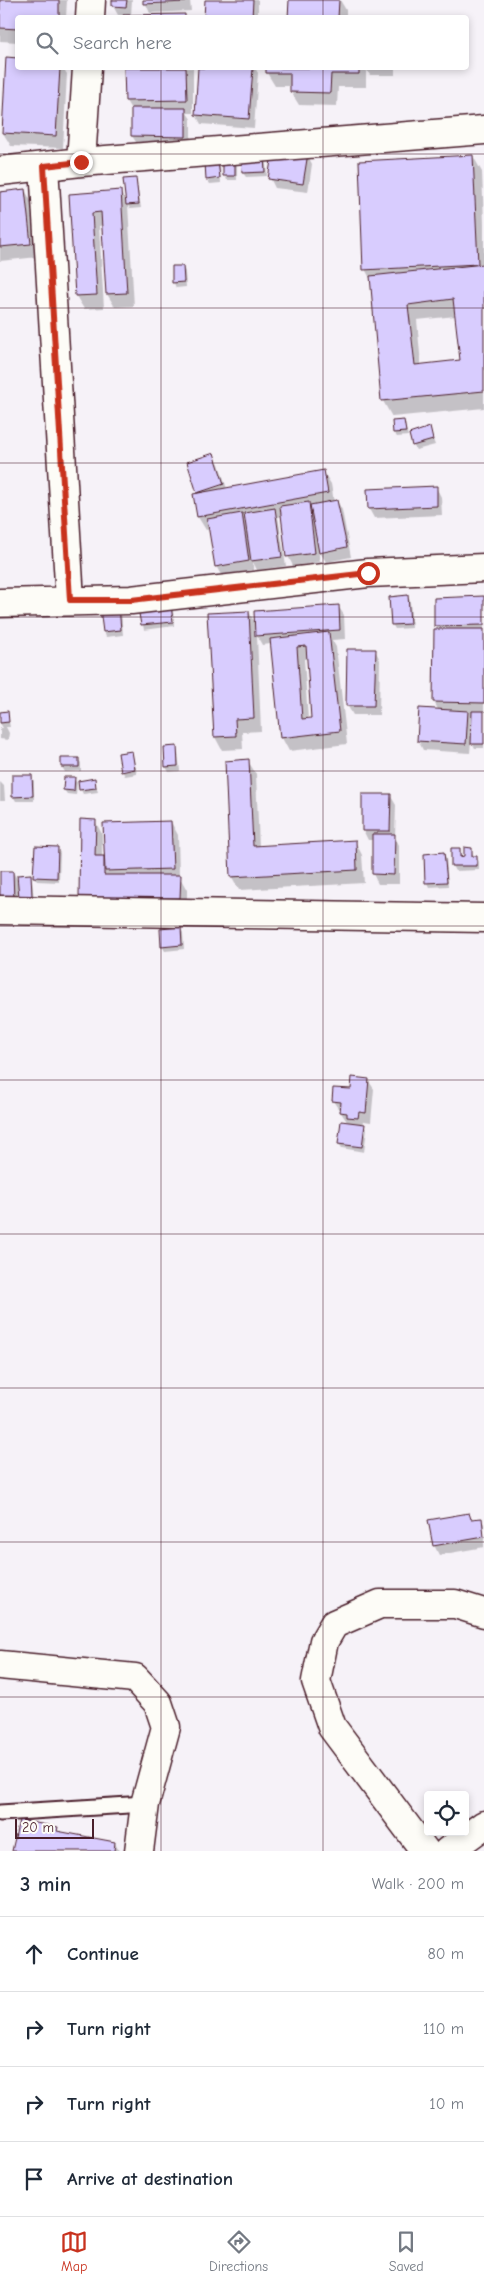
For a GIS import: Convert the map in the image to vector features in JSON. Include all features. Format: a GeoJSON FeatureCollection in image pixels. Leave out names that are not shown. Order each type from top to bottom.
{"type":"FeatureCollection","features":[{"type":"Feature","properties":{"kind":"street"},"geometry":{"type":"LineString","coordinates":[[90,15],[91,0]]}},
{"type":"Feature","properties":{"kind":"street"},"geometry":{"type":"LineString","coordinates":[[81,162],[87,70]]}},
{"type":"Feature","properties":{"kind":"street"},"geometry":{"type":"LineString","coordinates":[[0,171],[81,162],[484,130]]}},
{"type":"Feature","properties":{"kind":"street"},"geometry":{"type":"LineString","coordinates":[[44,166],[70,600]]}},
{"type":"Feature","properties":{"kind":"street"},"geometry":{"type":"LineString","coordinates":[[0,603],[131,600],[368,573],[484,568]]}},
{"type":"Feature","properties":{"kind":"street"},"geometry":{"type":"LineString","coordinates":[[0,910],[484,918]]}},
{"type":"Feature","properties":{"kind":"street"},"geometry":{"type":"LineString","coordinates":[[424,1851],[332,1727],[316,1681],[324,1641],[334,1624],[380,1604],[455,1604],[484,1613]]}},
{"type":"Feature","properties":{"kind":"street"},"geometry":{"type":"LineString","coordinates":[[0,1665],[135,1678],[158,1703],[166,1727],[146,1804],[139,1851]]}},
{"type":"Feature","properties":{"kind":"street"},"geometry":{"type":"LineString","coordinates":[[448,1851],[484,1826]]}},
{"type":"Feature","properties":{"kind":"lane"},"geometry":{"type":"LineString","coordinates":[[0,1813],[146,1804]]}},
{"type":"Feature","properties":{"kind":"building"},"geometry":{"type":"Polygon","coordinates":[[[0,0],[59,0],[59,15],[15,15],[15,29],[0,28],[0,0]]]}},
{"type":"Feature","properties":{"kind":"building"},"geometry":{"type":"Polygon","coordinates":[[[112,0],[127,0],[126,7],[112,6],[112,0]]]}},
{"type":"Feature","properties":{"kind":"building"},"geometry":{"type":"Polygon","coordinates":[[[143,0],[186,0],[186,2],[143,4],[143,0]]]}},
{"type":"Feature","properties":{"kind":"building"},"geometry":{"type":"Polygon","coordinates":[[[205,0],[253,0],[252,15],[204,15],[205,0]]]}},
{"type":"Feature","properties":{"kind":"building"},"geometry":{"type":"Polygon","coordinates":[[[289,0],[339,0],[338,15],[288,15],[289,0]]]}},
{"type":"Feature","properties":{"kind":"building"},"geometry":{"type":"Polygon","coordinates":[[[185,14],[185,15],[123,15],[185,14]]]}},
{"type":"Feature","properties":{"kind":"building"},"geometry":{"type":"Polygon","coordinates":[[[6,57],[15,58],[15,70],[60,70],[56,136],[2,133],[6,57]]]}},
{"type":"Feature","properties":{"kind":"building"},"geometry":{"type":"Polygon","coordinates":[[[124,70],[186,70],[187,100],[125,101],[124,70]]]}},
{"type":"Feature","properties":{"kind":"building"},"geometry":{"type":"Polygon","coordinates":[[[198,70],[253,70],[249,119],[195,115],[198,70]]]}},
{"type":"Feature","properties":{"kind":"building"},"geometry":{"type":"Polygon","coordinates":[[[266,70],[359,70],[359,74],[331,74],[330,93],[290,92],[290,73],[266,73],[266,70]]]}},
{"type":"Feature","properties":{"kind":"building"},"geometry":{"type":"Polygon","coordinates":[[[131,108],[186,108],[186,137],[131,136],[131,108]]]}},
{"type":"Feature","properties":{"kind":"building"},"geometry":{"type":"Polygon","coordinates":[[[273,148],[308,153],[303,184],[268,179],[273,148]]]}},
{"type":"Feature","properties":{"kind":"building"},"geometry":{"type":"Polygon","coordinates":[[[473,155],[478,264],[363,270],[359,161],[473,155]]]}},
{"type":"Feature","properties":{"kind":"building"},"geometry":{"type":"Polygon","coordinates":[[[264,158],[265,172],[242,173],[241,159],[264,158]]]}},
{"type":"Feature","properties":{"kind":"building"},"geometry":{"type":"Polygon","coordinates":[[[223,159],[235,159],[235,176],[223,176],[223,159]]]}},
{"type":"Feature","properties":{"kind":"building"},"geometry":{"type":"Polygon","coordinates":[[[218,161],[220,178],[206,180],[205,162],[218,161]]]}},
{"type":"Feature","properties":{"kind":"building"},"geometry":{"type":"Polygon","coordinates":[[[136,178],[139,204],[126,205],[123,179],[136,178]]]}},
{"type":"Feature","properties":{"kind":"building"},"geometry":{"type":"Polygon","coordinates":[[[25,189],[31,244],[0,247],[0,192],[25,189]]]}},
{"type":"Feature","properties":{"kind":"building"},"geometry":{"type":"Polygon","coordinates":[[[121,190],[127,293],[106,294],[101,212],[92,213],[97,295],[75,296],[69,194],[121,190]]]}},
{"type":"Feature","properties":{"kind":"building"},"geometry":{"type":"Polygon","coordinates":[[[484,264],[484,391],[381,401],[370,276],[484,264]],[[453,299],[408,305],[415,365],[460,360],[453,299]]]}},
{"type":"Feature","properties":{"kind":"building"},"geometry":{"type":"Polygon","coordinates":[[[172,266],[183,266],[184,282],[172,283],[172,266]]]}},
{"type":"Feature","properties":{"kind":"building"},"geometry":{"type":"Polygon","coordinates":[[[404,420],[406,432],[393,433],[392,421],[404,420]]]}},
{"type":"Feature","properties":{"kind":"building"},"geometry":{"type":"Polygon","coordinates":[[[430,427],[433,440],[412,446],[409,434],[430,427]]]}},
{"type":"Feature","properties":{"kind":"building"},"geometry":{"type":"Polygon","coordinates":[[[214,453],[224,484],[197,493],[187,462],[214,453]]]}},
{"type":"Feature","properties":{"kind":"building"},"geometry":{"type":"Polygon","coordinates":[[[324,470],[328,493],[197,517],[193,494],[324,470]]]}},
{"type":"Feature","properties":{"kind":"building"},"geometry":{"type":"Polygon","coordinates":[[[437,486],[437,506],[368,509],[367,489],[437,486]]]}},
{"type":"Feature","properties":{"kind":"building"},"geometry":{"type":"Polygon","coordinates":[[[337,500],[347,547],[319,553],[310,505],[337,500]]]}},
{"type":"Feature","properties":{"kind":"building"},"geometry":{"type":"Polygon","coordinates":[[[309,502],[315,553],[286,557],[280,506],[309,502]]]}},
{"type":"Feature","properties":{"kind":"building"},"geometry":{"type":"Polygon","coordinates":[[[275,508],[282,557],[251,561],[244,513],[275,508]]]}},
{"type":"Feature","properties":{"kind":"building"},"geometry":{"type":"Polygon","coordinates":[[[242,513],[249,561],[215,567],[207,519],[242,513]]]}},
{"type":"Feature","properties":{"kind":"building"},"geometry":{"type":"Polygon","coordinates":[[[408,595],[410,624],[391,625],[389,597],[408,595]]]}},
{"type":"Feature","properties":{"kind":"building"},"geometry":{"type":"Polygon","coordinates":[[[484,596],[484,625],[434,626],[434,598],[484,596]]]}},
{"type":"Feature","properties":{"kind":"building"},"geometry":{"type":"Polygon","coordinates":[[[171,604],[173,622],[141,625],[138,608],[171,604]]]}},
{"type":"Feature","properties":{"kind":"building"},"geometry":{"type":"Polygon","coordinates":[[[339,605],[340,630],[255,636],[254,611],[339,605]]]}},
{"type":"Feature","properties":{"kind":"building"},"geometry":{"type":"Polygon","coordinates":[[[119,607],[121,630],[103,632],[100,609],[119,607]]]}},
{"type":"Feature","properties":{"kind":"building"},"geometry":{"type":"Polygon","coordinates":[[[249,611],[254,718],[235,719],[236,736],[214,737],[207,613],[249,611]]]}},
{"type":"Feature","properties":{"kind":"building"},"geometry":{"type":"Polygon","coordinates":[[[434,629],[484,629],[484,703],[433,702],[434,629]]]}},
{"type":"Feature","properties":{"kind":"building"},"geometry":{"type":"Polygon","coordinates":[[[329,632],[340,731],[280,738],[270,639],[329,632]],[[306,646],[297,647],[302,719],[311,718],[306,646]]]}},
{"type":"Feature","properties":{"kind":"building"},"geometry":{"type":"Polygon","coordinates":[[[347,649],[376,649],[374,706],[346,706],[347,649]]]}},
{"type":"Feature","properties":{"kind":"building"},"geometry":{"type":"Polygon","coordinates":[[[419,708],[468,711],[466,744],[417,741],[419,708]]]}},
{"type":"Feature","properties":{"kind":"building"},"geometry":{"type":"Polygon","coordinates":[[[8,711],[9,722],[0,723],[0,712],[8,711]]]}},
{"type":"Feature","properties":{"kind":"building"},"geometry":{"type":"Polygon","coordinates":[[[472,711],[484,711],[484,744],[471,744],[472,711]]]}},
{"type":"Feature","properties":{"kind":"building"},"geometry":{"type":"Polygon","coordinates":[[[177,746],[178,766],[165,767],[164,747],[177,746]]]}},
{"type":"Feature","properties":{"kind":"building"},"geometry":{"type":"Polygon","coordinates":[[[132,751],[135,769],[121,772],[118,753],[132,751]]]}},
{"type":"Feature","properties":{"kind":"building"},"geometry":{"type":"Polygon","coordinates":[[[61,758],[79,758],[79,767],[61,767],[61,758]]]}},
{"type":"Feature","properties":{"kind":"building"},"geometry":{"type":"Polygon","coordinates":[[[249,759],[253,846],[356,840],[357,870],[230,877],[225,761],[249,759]]]}},
{"type":"Feature","properties":{"kind":"building"},"geometry":{"type":"Polygon","coordinates":[[[12,775],[32,775],[33,796],[12,797],[12,775]]]}},
{"type":"Feature","properties":{"kind":"building"},"geometry":{"type":"Polygon","coordinates":[[[64,777],[75,777],[74,791],[63,790],[64,777]]]}},
{"type":"Feature","properties":{"kind":"building"},"geometry":{"type":"Polygon","coordinates":[[[95,778],[96,788],[79,790],[78,781],[95,778]]]}},
{"type":"Feature","properties":{"kind":"building"},"geometry":{"type":"Polygon","coordinates":[[[362,794],[391,794],[390,831],[362,831],[362,794]]]}},
{"type":"Feature","properties":{"kind":"building"},"geometry":{"type":"Polygon","coordinates":[[[80,819],[96,820],[95,856],[104,856],[104,875],[181,875],[180,898],[79,898],[80,819]]]}},
{"type":"Feature","properties":{"kind":"building"},"geometry":{"type":"Polygon","coordinates":[[[171,821],[173,869],[105,871],[103,823],[171,821]]]}},
{"type":"Feature","properties":{"kind":"building"},"geometry":{"type":"Polygon","coordinates":[[[372,834],[395,834],[394,875],[372,874],[372,834]]]}},
{"type":"Feature","properties":{"kind":"building"},"geometry":{"type":"Polygon","coordinates":[[[35,846],[58,847],[57,878],[33,877],[35,846]]]}},
{"type":"Feature","properties":{"kind":"building"},"geometry":{"type":"Polygon","coordinates":[[[464,847],[472,848],[472,856],[477,856],[477,866],[451,866],[451,848],[460,848],[460,857],[464,856],[464,847]]]}},
{"type":"Feature","properties":{"kind":"building"},"geometry":{"type":"Polygon","coordinates":[[[444,852],[447,882],[425,883],[424,854],[444,852]]]}},
{"type":"Feature","properties":{"kind":"building"},"geometry":{"type":"Polygon","coordinates":[[[0,871],[13,871],[14,901],[0,901],[0,871]]]}},
{"type":"Feature","properties":{"kind":"building"},"geometry":{"type":"Polygon","coordinates":[[[31,874],[32,896],[19,897],[17,875],[31,874]]]}},
{"type":"Feature","properties":{"kind":"building"},"geometry":{"type":"Polygon","coordinates":[[[181,927],[182,945],[161,947],[160,929],[181,927]]]}},
{"type":"Feature","properties":{"kind":"building"},"geometry":{"type":"Polygon","coordinates":[[[352,1077],[369,1079],[366,1113],[359,1112],[358,1118],[347,1117],[347,1113],[340,1112],[341,1102],[332,1101],[333,1088],[351,1089],[352,1077]]]}},
{"type":"Feature","properties":{"kind":"building"},"geometry":{"type":"Polygon","coordinates":[[[341,1121],[365,1124],[362,1147],[338,1144],[341,1121]]]}},
{"type":"Feature","properties":{"kind":"building"},"geometry":{"type":"Polygon","coordinates":[[[469,1513],[471,1519],[482,1518],[484,1537],[433,1546],[428,1520],[469,1513]]]}},
{"type":"Feature","properties":{"kind":"building"},"geometry":{"type":"Polygon","coordinates":[[[19,1820],[58,1827],[57,1831],[115,1842],[114,1851],[12,1851],[19,1820]]]}},
{"type":"Feature","properties":{"kind":"route"},"geometry":{"type":"LineString","coordinates":[[81,162],[44,166],[59,388],[70,600],[131,600],[252,588],[368,573]]}}]}
